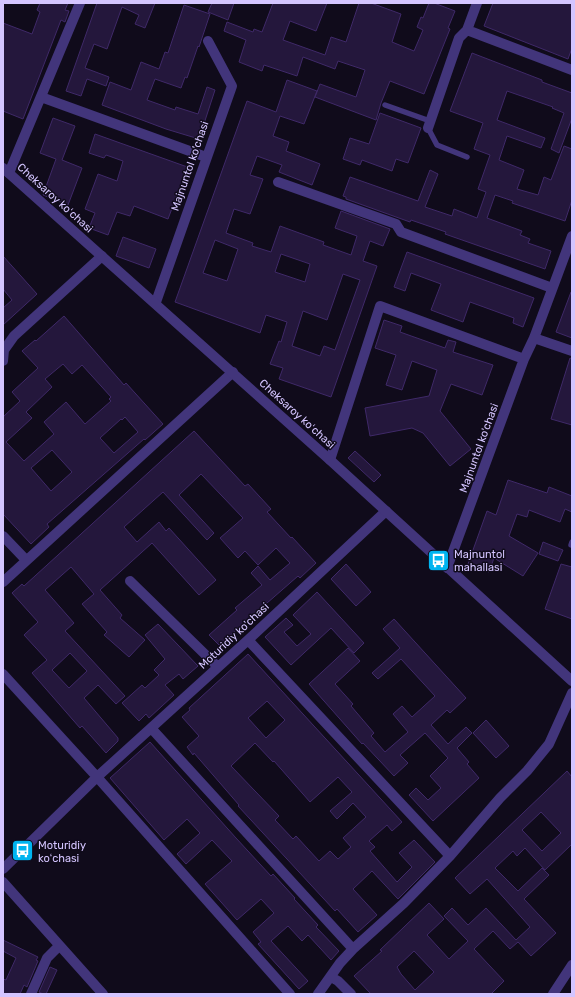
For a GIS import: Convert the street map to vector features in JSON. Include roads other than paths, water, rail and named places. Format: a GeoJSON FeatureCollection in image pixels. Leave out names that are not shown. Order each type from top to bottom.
{"type":"FeatureCollection","features":[{"type":"Feature","properties":{"kind":"street"},"geometry":{"type":"LineString","coordinates":[[6,170],[42,97],[80,3]]}},
{"type":"Feature","properties":{"kind":"street"},"geometry":{"type":"LineString","coordinates":[[429,124],[459,38],[467,30],[476,3]]}},
{"type":"Feature","properties":{"kind":"street"},"geometry":{"type":"LineString","coordinates":[[467,30],[572,70]]}},
{"type":"Feature","properties":{"kind":"street","name":"Majnuntol ko'chasi"},"geometry":{"type":"LineString","coordinates":[[156,302],[232,86],[208,41]]}},
{"type":"Feature","properties":{"kind":"street"},"geometry":{"type":"LineString","coordinates":[[42,97],[206,157]]}},
{"type":"Feature","properties":{"kind":"street","name":"Cheksaroy koʻchasi"},"geometry":{"type":"LineString","coordinates":[[6,170],[156,302],[572,681]]}},
{"type":"Feature","properties":{"kind":"street"},"geometry":{"type":"LineString","coordinates":[[278,182],[396,224],[401,232],[552,288]]}},
{"type":"Feature","properties":{"kind":"street","name":"Majnuntol ko'chasi"},"geometry":{"type":"LineString","coordinates":[[447,568],[524,359],[534,338],[572,236]]}},
{"type":"Feature","properties":{"kind":"street"},"geometry":{"type":"LineString","coordinates":[[3,361],[4,350],[14,336],[102,256]]}},
{"type":"Feature","properties":{"kind":"street"},"geometry":{"type":"LineString","coordinates":[[330,460],[380,306],[524,359]]}},
{"type":"Feature","properties":{"kind":"street"},"geometry":{"type":"LineString","coordinates":[[534,338],[572,352]]}},
{"type":"Feature","properties":{"kind":"street"},"geometry":{"type":"LineString","coordinates":[[3,582],[233,372]]}},
{"type":"Feature","properties":{"kind":"street","name":"Moturidiy ko'chasi"},"geometry":{"type":"LineString","coordinates":[[3,869],[97,777],[248,640],[386,511]]}},
{"type":"Feature","properties":{"kind":"street"},"geometry":{"type":"LineString","coordinates":[[3,536],[26,560]]}},
{"type":"Feature","properties":{"kind":"street"},"geometry":{"type":"LineString","coordinates":[[130,581],[218,667]]}},
{"type":"Feature","properties":{"kind":"street"},"geometry":{"type":"LineString","coordinates":[[248,640],[450,856]]}},
{"type":"Feature","properties":{"kind":"street"},"geometry":{"type":"LineString","coordinates":[[3,674],[97,777],[290,994]]}},
{"type":"Feature","properties":{"kind":"street"},"geometry":{"type":"LineString","coordinates":[[318,994],[340,963],[353,949],[404,903],[450,856],[500,798],[527,771],[549,744],[572,693]]}},
{"type":"Feature","properties":{"kind":"street"},"geometry":{"type":"LineString","coordinates":[[151,728],[353,949]]}},
{"type":"Feature","properties":{"kind":"street"},"geometry":{"type":"LineString","coordinates":[[3,882],[58,946],[103,994]]}},
{"type":"Feature","properties":{"kind":"street"},"geometry":{"type":"LineString","coordinates":[[31,994],[47,958],[58,946]]}},
{"type":"Feature","properties":{"kind":"street"},"geometry":{"type":"LineString","coordinates":[[553,994],[572,965]]}},
{"type":"Feature","properties":{"kind":"street"},"geometry":{"type":"LineString","coordinates":[[331,977],[338,981],[351,994]]}},
{"type":"Feature","properties":{"kind":"lane"},"geometry":{"type":"LineString","coordinates":[[385,105],[429,124],[437,145],[467,157]]}},
{"type":"Feature","properties":{"kind":"place","name":"Majnuntol mahallasi"},"geometry":{"type":"Point","coordinates":[438,560]}},
{"type":"Feature","properties":{"kind":"place","name":"Moturidiy koʻchasi"},"geometry":{"type":"Point","coordinates":[22,851]}}]}
